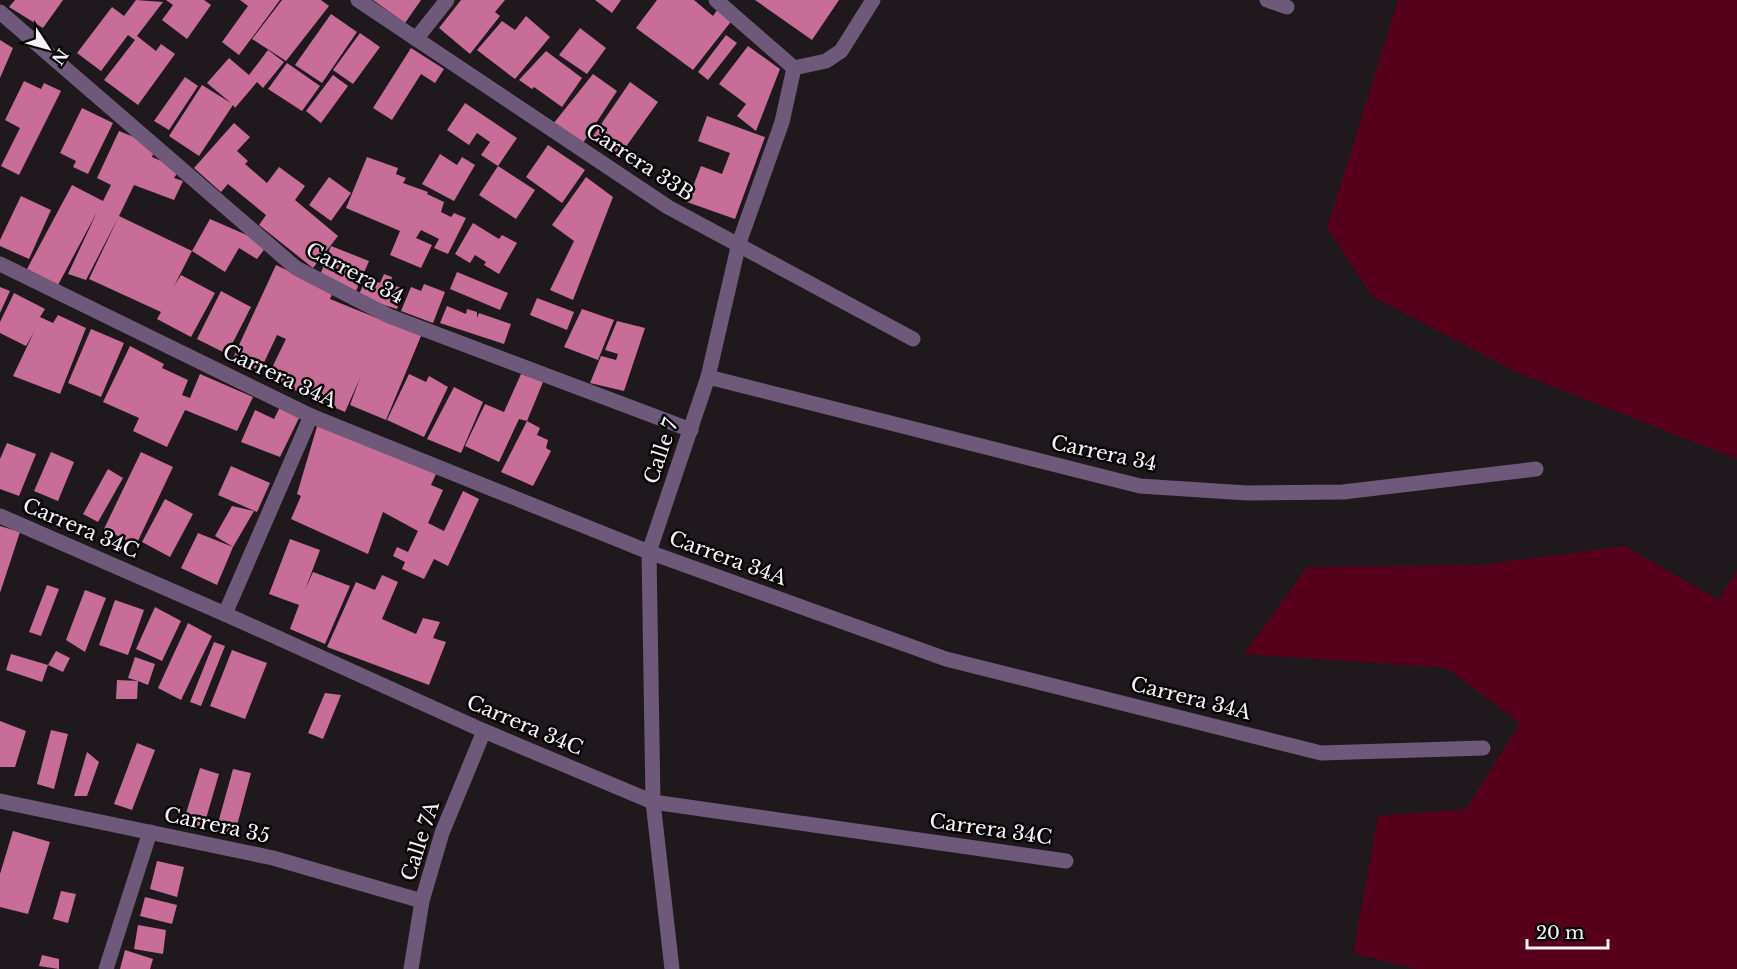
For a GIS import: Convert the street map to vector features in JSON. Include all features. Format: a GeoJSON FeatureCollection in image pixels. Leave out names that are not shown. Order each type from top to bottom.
{"type":"FeatureCollection","features":[{"type":"Feature","properties":{"kind":"street","name":"Carrera 33B"},"geometry":{"type":"LineString","coordinates":[[358,0],[668,207],[739,243],[913,339]]}},
{"type":"Feature","properties":{"kind":"street"},"geometry":{"type":"LineString","coordinates":[[416,39],[447,0]]}},
{"type":"Feature","properties":{"kind":"street"},"geometry":{"type":"LineString","coordinates":[[716,0],[794,68],[825,61],[841,51],[873,0]]}},
{"type":"Feature","properties":{"kind":"street"},"geometry":{"type":"LineString","coordinates":[[1267,0],[1287,7]]}},
{"type":"Feature","properties":{"kind":"street","name":"Carrera 34"},"geometry":{"type":"LineString","coordinates":[[0,12],[296,268],[389,316],[691,430]]}},
{"type":"Feature","properties":{"kind":"street","name":"Calle 7"},"geometry":{"type":"LineString","coordinates":[[672,969],[653,802],[649,552],[708,376],[739,243],[782,122],[794,68]]}},
{"type":"Feature","properties":{"kind":"street","name":"Carrera 34A"},"geometry":{"type":"LineString","coordinates":[[0,264],[311,416],[649,552],[946,658],[1321,753],[1483,748]]}},
{"type":"Feature","properties":{"kind":"street","name":"Carrera 34"},"geometry":{"type":"LineString","coordinates":[[708,376],[1140,486],[1247,493],[1343,492],[1536,469]]}},
{"type":"Feature","properties":{"kind":"street"},"geometry":{"type":"LineString","coordinates":[[225,614],[311,416]]}},
{"type":"Feature","properties":{"kind":"street","name":"Carrera 34C"},"geometry":{"type":"LineString","coordinates":[[0,516],[484,731],[653,802],[1066,861]]}},
{"type":"Feature","properties":{"kind":"street","name":"Calle 7A"},"geometry":{"type":"LineString","coordinates":[[411,969],[422,901],[442,833],[484,731]]}},
{"type":"Feature","properties":{"kind":"street","name":"Carrera 35"},"geometry":{"type":"LineString","coordinates":[[0,801],[273,858],[422,901]]}},
{"type":"Feature","properties":{"kind":"street"},"geometry":{"type":"LineString","coordinates":[[106,969],[150,832]]}},
{"type":"Feature","properties":{"kind":"shaded area"},"geometry":{"type":"Polygon","coordinates":[[[1398,0],[1737,0],[1737,459],[1518,373],[1372,296],[1327,228],[1398,0]]]}},
{"type":"Feature","properties":{"kind":"shaded area"},"geometry":{"type":"Polygon","coordinates":[[[1625,546],[1719,600],[1737,570],[1737,969],[1416,969],[1353,953],[1378,816],[1466,809],[1520,723],[1447,668],[1244,654],[1307,567],[1479,565],[1625,546]]]}},
{"type":"Feature","properties":{"kind":"building"},"geometry":{"type":"Polygon","coordinates":[[[15,0],[63,0],[43,28],[9,7],[15,0]]]}},
{"type":"Feature","properties":{"kind":"building"},"geometry":{"type":"Polygon","coordinates":[[[136,0],[163,2],[137,36],[156,51],[161,44],[175,54],[138,105],[104,80],[135,40],[128,35],[101,71],[77,53],[112,7],[124,16],[136,0]]]}},
{"type":"Feature","properties":{"kind":"building"},"geometry":{"type":"Polygon","coordinates":[[[166,0],[204,0],[211,5],[187,39],[162,20],[173,5],[166,0]]]}},
{"type":"Feature","properties":{"kind":"building"},"geometry":{"type":"Polygon","coordinates":[[[240,0],[280,0],[239,55],[222,42],[248,6],[240,0]]]}},
{"type":"Feature","properties":{"kind":"building"},"geometry":{"type":"Polygon","coordinates":[[[282,0],[321,0],[329,6],[286,61],[252,39],[282,0]]]}},
{"type":"Feature","properties":{"kind":"building"},"geometry":{"type":"Polygon","coordinates":[[[373,0],[421,0],[405,23],[373,0]]]}},
{"type":"Feature","properties":{"kind":"building"},"geometry":{"type":"Polygon","coordinates":[[[461,0],[505,0],[495,12],[500,16],[470,54],[439,28],[461,0]]]}},
{"type":"Feature","properties":{"kind":"building"},"geometry":{"type":"Polygon","coordinates":[[[595,0],[621,0],[612,13],[595,0]]]}},
{"type":"Feature","properties":{"kind":"building"},"geometry":{"type":"Polygon","coordinates":[[[657,0],[694,0],[713,16],[719,7],[733,19],[693,70],[636,28],[657,0]]]}},
{"type":"Feature","properties":{"kind":"building"},"geometry":{"type":"Polygon","coordinates":[[[755,0],[839,0],[812,40],[755,0]]]}},
{"type":"Feature","properties":{"kind":"building"},"geometry":{"type":"Polygon","coordinates":[[[331,14],[357,32],[322,83],[295,65],[331,14]]]}},
{"type":"Feature","properties":{"kind":"building"},"geometry":{"type":"Polygon","coordinates":[[[526,16],[550,37],[515,79],[477,50],[502,21],[515,30],[526,16]]]}},
{"type":"Feature","properties":{"kind":"building"},"geometry":{"type":"Polygon","coordinates":[[[580,28],[606,48],[587,74],[559,55],[580,28]]]}},
{"type":"Feature","properties":{"kind":"building"},"geometry":{"type":"Polygon","coordinates":[[[360,33],[380,47],[353,84],[333,70],[360,33]]]}},
{"type":"Feature","properties":{"kind":"building"},"geometry":{"type":"Polygon","coordinates":[[[726,35],[737,43],[708,80],[698,72],[726,35]]]}},
{"type":"Feature","properties":{"kind":"building"},"geometry":{"type":"Polygon","coordinates":[[[0,40],[13,48],[0,78],[0,40]]]}},
{"type":"Feature","properties":{"kind":"building"},"geometry":{"type":"Polygon","coordinates":[[[748,46],[780,69],[756,131],[737,116],[746,104],[719,84],[748,46]]]}},
{"type":"Feature","properties":{"kind":"building"},"geometry":{"type":"Polygon","coordinates":[[[411,48],[444,69],[435,83],[421,74],[392,120],[373,108],[411,48]]]}},
{"type":"Feature","properties":{"kind":"building"},"geometry":{"type":"Polygon","coordinates":[[[268,50],[284,62],[263,88],[257,82],[235,108],[233,105],[199,156],[169,136],[202,85],[231,103],[207,83],[229,58],[249,75],[268,50]]]}},
{"type":"Feature","properties":{"kind":"building"},"geometry":{"type":"Polygon","coordinates":[[[546,51],[582,78],[562,107],[534,87],[532,89],[519,80],[546,51]]]}},
{"type":"Feature","properties":{"kind":"building"},"geometry":{"type":"Polygon","coordinates":[[[287,63],[320,86],[302,111],[268,89],[287,63]]]}},
{"type":"Feature","properties":{"kind":"building"},"geometry":{"type":"Polygon","coordinates":[[[593,74],[617,91],[583,143],[553,124],[593,74]]]}},
{"type":"Feature","properties":{"kind":"building"},"geometry":{"type":"Polygon","coordinates":[[[333,75],[348,86],[321,123],[306,111],[333,75]]]}},
{"type":"Feature","properties":{"kind":"building"},"geometry":{"type":"Polygon","coordinates":[[[185,77],[198,86],[169,130],[154,121],[185,77]]]}},
{"type":"Feature","properties":{"kind":"building"},"geometry":{"type":"Polygon","coordinates":[[[24,81],[41,89],[44,83],[61,91],[19,175],[1,166],[20,128],[5,120],[24,81]]]}},
{"type":"Feature","properties":{"kind":"building"},"geometry":{"type":"Polygon","coordinates":[[[630,82],[658,102],[620,155],[593,136],[630,82]]]}},
{"type":"Feature","properties":{"kind":"building"},"geometry":{"type":"Polygon","coordinates":[[[465,103],[517,138],[498,166],[481,155],[490,142],[477,133],[469,145],[447,130],[465,103]]]}},
{"type":"Feature","properties":{"kind":"building"},"geometry":{"type":"Polygon","coordinates":[[[82,108],[113,123],[88,174],[73,167],[76,161],[60,153],[82,108]]]}},
{"type":"Feature","properties":{"kind":"building"},"geometry":{"type":"Polygon","coordinates":[[[707,116],[765,137],[735,219],[687,202],[701,166],[722,174],[730,153],[698,141],[707,116]]]}},
{"type":"Feature","properties":{"kind":"building"},"geometry":{"type":"Polygon","coordinates":[[[234,123],[250,137],[237,151],[248,161],[245,164],[267,183],[279,167],[305,186],[295,200],[338,236],[313,268],[259,225],[266,215],[228,184],[221,192],[194,168],[234,123]]]}},
{"type":"Feature","properties":{"kind":"building"},"geometry":{"type":"Polygon","coordinates":[[[119,131],[156,146],[152,157],[180,169],[174,178],[183,181],[174,200],[134,185],[119,216],[192,251],[174,286],[181,275],[215,293],[191,337],[157,319],[161,312],[89,279],[118,218],[86,280],[68,274],[97,212],[58,285],[27,269],[72,185],[103,201],[111,185],[97,178],[119,131]]]}},
{"type":"Feature","properties":{"kind":"building"},"geometry":{"type":"Polygon","coordinates":[[[548,145],[585,170],[562,203],[526,177],[548,145]]]}},
{"type":"Feature","properties":{"kind":"building"},"geometry":{"type":"Polygon","coordinates":[[[440,154],[457,165],[462,157],[475,165],[454,201],[422,184],[440,154]]]}},
{"type":"Feature","properties":{"kind":"building"},"geometry":{"type":"Polygon","coordinates":[[[367,157],[398,168],[396,174],[406,178],[403,183],[428,192],[427,194],[444,202],[441,212],[451,217],[454,213],[466,218],[448,254],[434,248],[439,239],[421,230],[416,238],[432,245],[421,268],[390,255],[400,231],[346,208],[367,157]]]}},
{"type":"Feature","properties":{"kind":"building"},"geometry":{"type":"Polygon","coordinates":[[[498,166],[535,190],[516,219],[479,195],[498,166]]]}},
{"type":"Feature","properties":{"kind":"building"},"geometry":{"type":"Polygon","coordinates":[[[329,177],[351,193],[331,221],[309,205],[329,177]]]}},
{"type":"Feature","properties":{"kind":"building"},"geometry":{"type":"Polygon","coordinates":[[[586,177],[613,197],[573,300],[550,290],[574,241],[552,225],[586,177]]]}},
{"type":"Feature","properties":{"kind":"building"},"geometry":{"type":"Polygon","coordinates":[[[21,196],[51,210],[29,259],[0,246],[0,240],[21,196]]]}},
{"type":"Feature","properties":{"kind":"building"},"geometry":{"type":"Polygon","coordinates":[[[210,219],[249,236],[266,247],[257,259],[239,248],[225,272],[192,251],[210,219]]]}},
{"type":"Feature","properties":{"kind":"building"},"geometry":{"type":"Polygon","coordinates":[[[473,223],[499,239],[502,235],[517,243],[499,274],[484,265],[486,262],[475,255],[470,263],[455,254],[473,223]]]}},
{"type":"Feature","properties":{"kind":"building"},"geometry":{"type":"Polygon","coordinates":[[[331,246],[369,261],[356,291],[319,278],[331,246]]]}},
{"type":"Feature","properties":{"kind":"building"},"geometry":{"type":"Polygon","coordinates":[[[276,265],[333,292],[330,299],[421,336],[386,420],[350,405],[360,378],[345,412],[267,378],[286,339],[277,335],[260,371],[233,358],[276,265]]]}},
{"type":"Feature","properties":{"kind":"building"},"geometry":{"type":"Polygon","coordinates":[[[457,272],[508,293],[500,310],[450,289],[457,272]]]}},
{"type":"Feature","properties":{"kind":"building"},"geometry":{"type":"Polygon","coordinates":[[[384,274],[392,277],[390,284],[404,289],[397,309],[358,297],[366,278],[380,283],[384,274]]]}},
{"type":"Feature","properties":{"kind":"building"},"geometry":{"type":"Polygon","coordinates":[[[424,284],[445,292],[433,323],[401,311],[411,287],[421,291],[424,284]]]}},
{"type":"Feature","properties":{"kind":"building"},"geometry":{"type":"Polygon","coordinates":[[[0,287],[10,291],[0,313],[0,287]]]}},
{"type":"Feature","properties":{"kind":"building"},"geometry":{"type":"Polygon","coordinates":[[[221,291],[251,307],[227,354],[197,339],[221,291]]]}},
{"type":"Feature","properties":{"kind":"building"},"geometry":{"type":"Polygon","coordinates":[[[14,293],[45,309],[40,317],[53,323],[58,315],[86,328],[60,394],[13,376],[34,332],[26,346],[0,333],[0,322],[14,293]]]}},
{"type":"Feature","properties":{"kind":"building"},"geometry":{"type":"Polygon","coordinates":[[[537,298],[574,312],[567,330],[530,315],[537,298]]]}},
{"type":"Feature","properties":{"kind":"building"},"geometry":{"type":"Polygon","coordinates":[[[447,306],[466,314],[467,309],[477,312],[477,318],[479,313],[511,324],[504,344],[440,323],[447,306]]]}},
{"type":"Feature","properties":{"kind":"building"},"geometry":{"type":"Polygon","coordinates":[[[582,309],[614,320],[598,360],[564,347],[582,309]]]}},
{"type":"Feature","properties":{"kind":"building"},"geometry":{"type":"Polygon","coordinates":[[[617,321],[645,328],[624,391],[590,383],[601,356],[616,360],[618,354],[605,350],[617,321]]]}},
{"type":"Feature","properties":{"kind":"building"},"geometry":{"type":"Polygon","coordinates":[[[91,329],[124,343],[101,397],[68,383],[91,329]]]}},
{"type":"Feature","properties":{"kind":"building"},"geometry":{"type":"Polygon","coordinates":[[[130,346],[164,364],[162,368],[188,380],[182,395],[190,398],[200,374],[253,397],[237,431],[185,410],[167,447],[133,431],[139,418],[103,402],[130,346]]]}},
{"type":"Feature","properties":{"kind":"building"},"geometry":{"type":"Polygon","coordinates":[[[409,374],[426,382],[429,376],[448,387],[424,437],[387,420],[409,374]]]}},
{"type":"Feature","properties":{"kind":"building"},"geometry":{"type":"Polygon","coordinates":[[[521,374],[543,382],[527,421],[519,419],[499,462],[465,446],[485,404],[504,412],[521,374]]]}},
{"type":"Feature","properties":{"kind":"building"},"geometry":{"type":"Polygon","coordinates":[[[454,387],[483,402],[461,453],[427,439],[454,387]]]}},
{"type":"Feature","properties":{"kind":"building"},"geometry":{"type":"Polygon","coordinates":[[[280,407],[300,416],[280,457],[241,442],[255,410],[274,419],[280,407]]]}},
{"type":"Feature","properties":{"kind":"building"},"geometry":{"type":"Polygon","coordinates":[[[527,421],[540,428],[537,435],[548,440],[546,448],[551,451],[533,486],[501,472],[527,421]]]}},
{"type":"Feature","properties":{"kind":"building"},"geometry":{"type":"Polygon","coordinates":[[[318,423],[436,474],[431,485],[443,490],[428,523],[444,531],[463,491],[479,499],[448,566],[434,559],[424,579],[402,569],[405,562],[393,556],[397,547],[408,552],[418,531],[383,512],[368,554],[291,519],[301,496],[297,494],[318,423]]]}},
{"type":"Feature","properties":{"kind":"building"},"geometry":{"type":"Polygon","coordinates":[[[7,443],[36,454],[19,496],[0,489],[0,459],[7,443]]]}},
{"type":"Feature","properties":{"kind":"building"},"geometry":{"type":"Polygon","coordinates":[[[51,452],[74,462],[58,501],[34,491],[51,452]]]}},
{"type":"Feature","properties":{"kind":"building"},"geometry":{"type":"Polygon","coordinates":[[[141,452],[173,467],[136,545],[104,529],[141,452]]]}},
{"type":"Feature","properties":{"kind":"building"},"geometry":{"type":"Polygon","coordinates":[[[231,466],[270,483],[257,512],[218,495],[231,466]]]}},
{"type":"Feature","properties":{"kind":"building"},"geometry":{"type":"Polygon","coordinates":[[[108,469],[123,478],[98,522],[83,514],[108,469]]]}},
{"type":"Feature","properties":{"kind":"building"},"geometry":{"type":"Polygon","coordinates":[[[165,499],[193,514],[170,557],[142,542],[165,499]]]}},
{"type":"Feature","properties":{"kind":"building"},"geometry":{"type":"Polygon","coordinates":[[[232,506],[254,511],[233,547],[215,536],[232,506]]]}},
{"type":"Feature","properties":{"kind":"building"},"geometry":{"type":"Polygon","coordinates":[[[0,526],[20,532],[0,593],[0,526]]]}},
{"type":"Feature","properties":{"kind":"building"},"geometry":{"type":"Polygon","coordinates":[[[198,533],[233,547],[217,585],[181,568],[198,533]]]}},
{"type":"Feature","properties":{"kind":"building"},"geometry":{"type":"Polygon","coordinates":[[[290,539],[320,550],[305,590],[313,572],[350,586],[325,644],[290,629],[299,605],[269,594],[290,539]]]}},
{"type":"Feature","properties":{"kind":"building"},"geometry":{"type":"Polygon","coordinates":[[[382,575],[398,582],[382,619],[416,634],[423,618],[440,622],[433,638],[446,642],[429,685],[327,647],[356,582],[375,590],[382,575]]]}},
{"type":"Feature","properties":{"kind":"building"},"geometry":{"type":"Polygon","coordinates":[[[47,585],[59,589],[41,636],[29,632],[47,585]]]}},
{"type":"Feature","properties":{"kind":"building"},"geometry":{"type":"Polygon","coordinates":[[[85,590],[106,598],[85,652],[66,640],[85,590]]]}},
{"type":"Feature","properties":{"kind":"building"},"geometry":{"type":"Polygon","coordinates":[[[115,600],[144,610],[128,655],[99,645],[115,600]]]}},
{"type":"Feature","properties":{"kind":"building"},"geometry":{"type":"Polygon","coordinates":[[[155,607],[181,621],[162,661],[136,649],[155,607]]]}},
{"type":"Feature","properties":{"kind":"building"},"geometry":{"type":"Polygon","coordinates":[[[188,623],[212,636],[181,700],[158,688],[188,623]]]}},
{"type":"Feature","properties":{"kind":"building"},"geometry":{"type":"Polygon","coordinates":[[[214,642],[225,646],[201,706],[190,702],[214,642]]]}},
{"type":"Feature","properties":{"kind":"building"},"geometry":{"type":"Polygon","coordinates":[[[232,650],[267,663],[245,719],[210,706],[232,650]]]}},
{"type":"Feature","properties":{"kind":"building"},"geometry":{"type":"Polygon","coordinates":[[[56,651],[70,658],[63,672],[48,665],[56,651]]]}},
{"type":"Feature","properties":{"kind":"building"},"geometry":{"type":"Polygon","coordinates":[[[11,654],[48,665],[42,682],[6,670],[11,654]]]}},
{"type":"Feature","properties":{"kind":"building"},"geometry":{"type":"Polygon","coordinates":[[[135,657],[155,664],[148,685],[128,678],[135,657]]]}},
{"type":"Feature","properties":{"kind":"building"},"geometry":{"type":"Polygon","coordinates":[[[117,680],[138,681],[137,699],[116,699],[117,680]]]}},
{"type":"Feature","properties":{"kind":"building"},"geometry":{"type":"Polygon","coordinates":[[[325,693],[341,695],[323,739],[308,733],[325,693]]]}},
{"type":"Feature","properties":{"kind":"building"},"geometry":{"type":"Polygon","coordinates":[[[0,721],[26,731],[15,767],[0,767],[0,721]]]}},
{"type":"Feature","properties":{"kind":"building"},"geometry":{"type":"Polygon","coordinates":[[[51,730],[68,734],[54,789],[37,784],[51,730]]]}},
{"type":"Feature","properties":{"kind":"building"},"geometry":{"type":"Polygon","coordinates":[[[137,743],[155,750],[132,810],[114,804],[137,743]]]}},
{"type":"Feature","properties":{"kind":"building"},"geometry":{"type":"Polygon","coordinates":[[[87,752],[99,762],[87,796],[74,796],[87,752]]]}},
{"type":"Feature","properties":{"kind":"building"},"geometry":{"type":"Polygon","coordinates":[[[200,768],[219,774],[203,829],[183,823],[200,768]]]}},
{"type":"Feature","properties":{"kind":"building"},"geometry":{"type":"Polygon","coordinates":[[[233,769],[251,773],[235,833],[215,834],[233,769]]]}},
{"type":"Feature","properties":{"kind":"building"},"geometry":{"type":"Polygon","coordinates":[[[13,831],[50,842],[28,914],[0,907],[0,874],[13,831]]]}},
{"type":"Feature","properties":{"kind":"building"},"geometry":{"type":"Polygon","coordinates":[[[157,861],[184,867],[177,897],[150,889],[157,861]]]}},
{"type":"Feature","properties":{"kind":"building"},"geometry":{"type":"Polygon","coordinates":[[[61,891],[76,894],[68,923],[53,919],[61,891]]]}},
{"type":"Feature","properties":{"kind":"building"},"geometry":{"type":"Polygon","coordinates":[[[145,897],[177,905],[172,924],[140,916],[145,897]]]}},
{"type":"Feature","properties":{"kind":"building"},"geometry":{"type":"Polygon","coordinates":[[[138,925],[166,930],[163,954],[134,949],[138,925]]]}},
{"type":"Feature","properties":{"kind":"building"},"geometry":{"type":"Polygon","coordinates":[[[125,950],[153,959],[150,969],[120,969],[125,950]]]}},
{"type":"Feature","properties":{"kind":"building"},"geometry":{"type":"Polygon","coordinates":[[[42,955],[59,959],[59,969],[39,966],[42,955]]]}}]}
